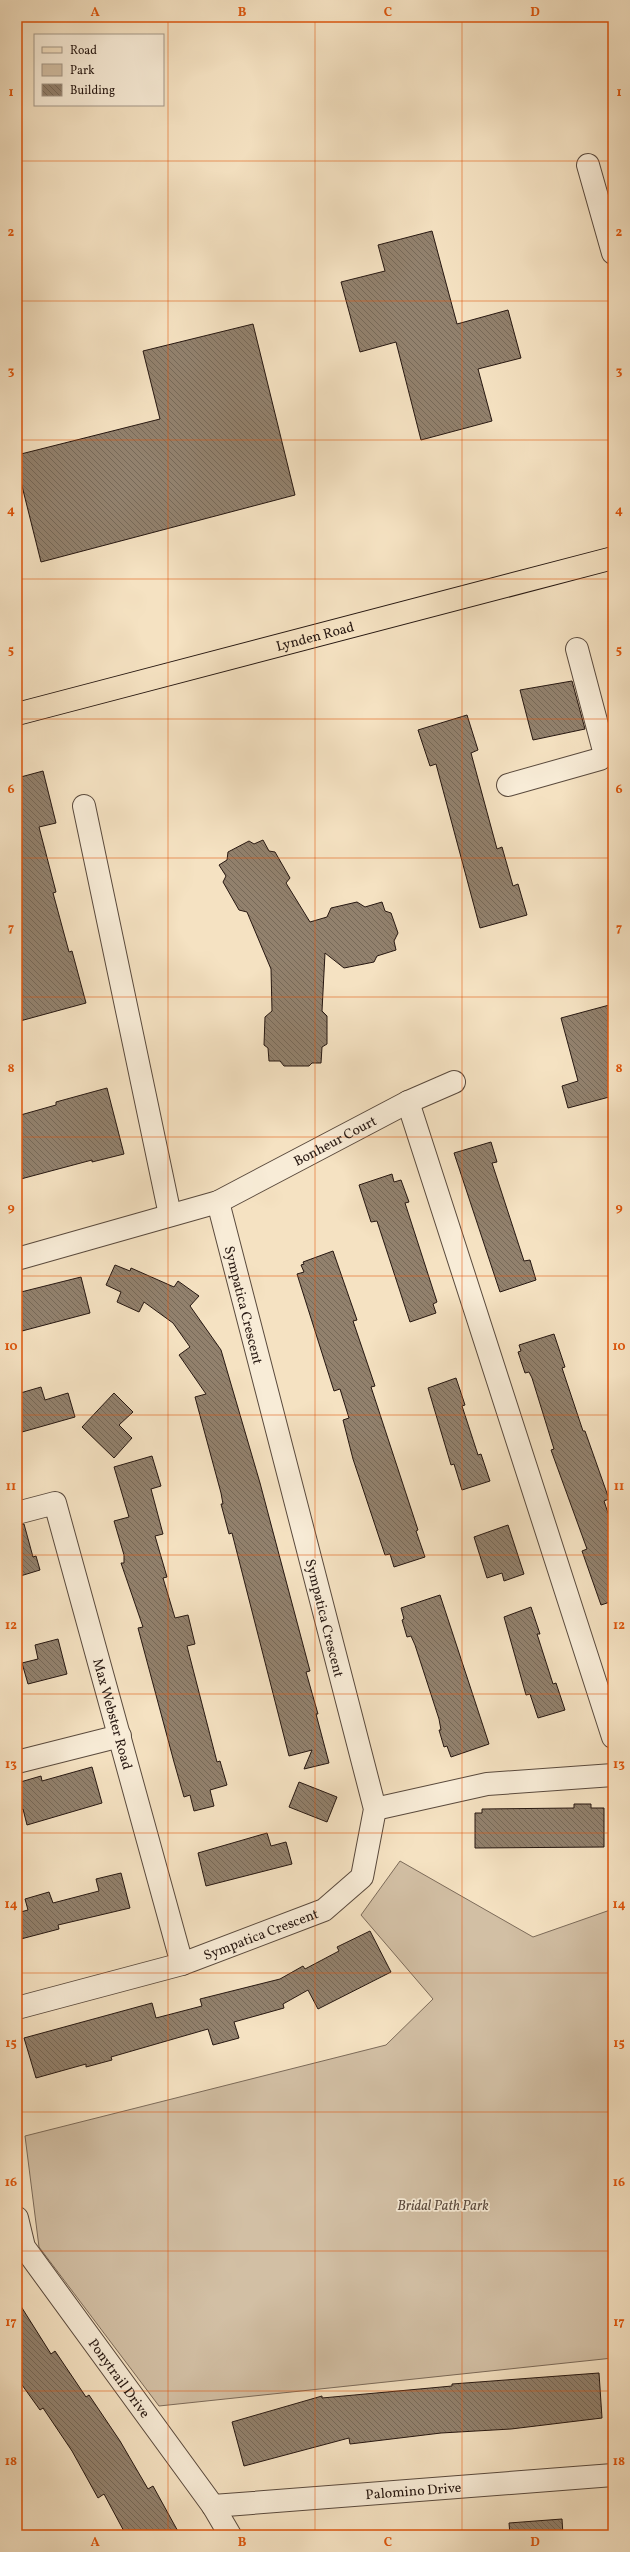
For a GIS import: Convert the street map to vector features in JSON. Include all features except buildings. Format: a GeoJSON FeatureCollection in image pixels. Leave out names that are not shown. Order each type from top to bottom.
{"type":"FeatureCollection","features":[{"type":"Feature","properties":{"kind":"main road","name":"Lynden Road"},"geometry":{"type":"LineString","coordinates":[[17,714],[613,558]]}},
{"type":"Feature","properties":{"kind":"street"},"geometry":{"type":"LineString","coordinates":[[588,165],[606,202],[613,253]]}},
{"type":"Feature","properties":{"kind":"street"},"geometry":{"type":"LineString","coordinates":[[508,785],[600,759],[604,751],[577,649]]}},
{"type":"Feature","properties":{"kind":"street"},"geometry":{"type":"LineString","coordinates":[[84,806],[170,1215]]}},
{"type":"Feature","properties":{"kind":"street","name":"Bonheur Court"},"geometry":{"type":"LineString","coordinates":[[218,1202],[408,1102],[454,1082]]}},
{"type":"Feature","properties":{"kind":"street"},"geometry":{"type":"LineString","coordinates":[[408,1102],[613,1737]]}},
{"type":"Feature","properties":{"kind":"street"},"geometry":{"type":"LineString","coordinates":[[17,1259],[218,1202]]}},
{"type":"Feature","properties":{"kind":"street","name":"Sympatica Crescent"},"geometry":{"type":"LineString","coordinates":[[17,2008],[182,1964],[324,1910],[362,1877],[375,1809],[218,1202]]}},
{"type":"Feature","properties":{"kind":"street","name":"Max Webster Road"},"geometry":{"type":"LineString","coordinates":[[17,1513],[55,1503],[182,1964]]}},
{"type":"Feature","properties":{"kind":"street"},"geometry":{"type":"LineString","coordinates":[[17,1762],[120,1736]]}},
{"type":"Feature","properties":{"kind":"street"},"geometry":{"type":"LineString","coordinates":[[375,1809],[487,1784],[613,1775]]}},
{"type":"Feature","properties":{"kind":"street","name":"Ponytrail Drive"},"geometry":{"type":"LineString","coordinates":[[17,2218],[24,2247],[213,2506],[230,2535]]}},
{"type":"Feature","properties":{"kind":"street","name":"Palomino Drive"},"geometry":{"type":"LineString","coordinates":[[213,2506],[613,2475]]}},
{"type":"Feature","properties":{"kind":"green space","name":"Bridal Path Park"},"geometry":{"type":"Polygon","coordinates":[[[400,1861],[533,1937],[613,1909],[613,2358],[159,2406],[39,2247],[25,2136],[386,2045],[433,1999],[361,1915],[400,1861]]]}}]}
